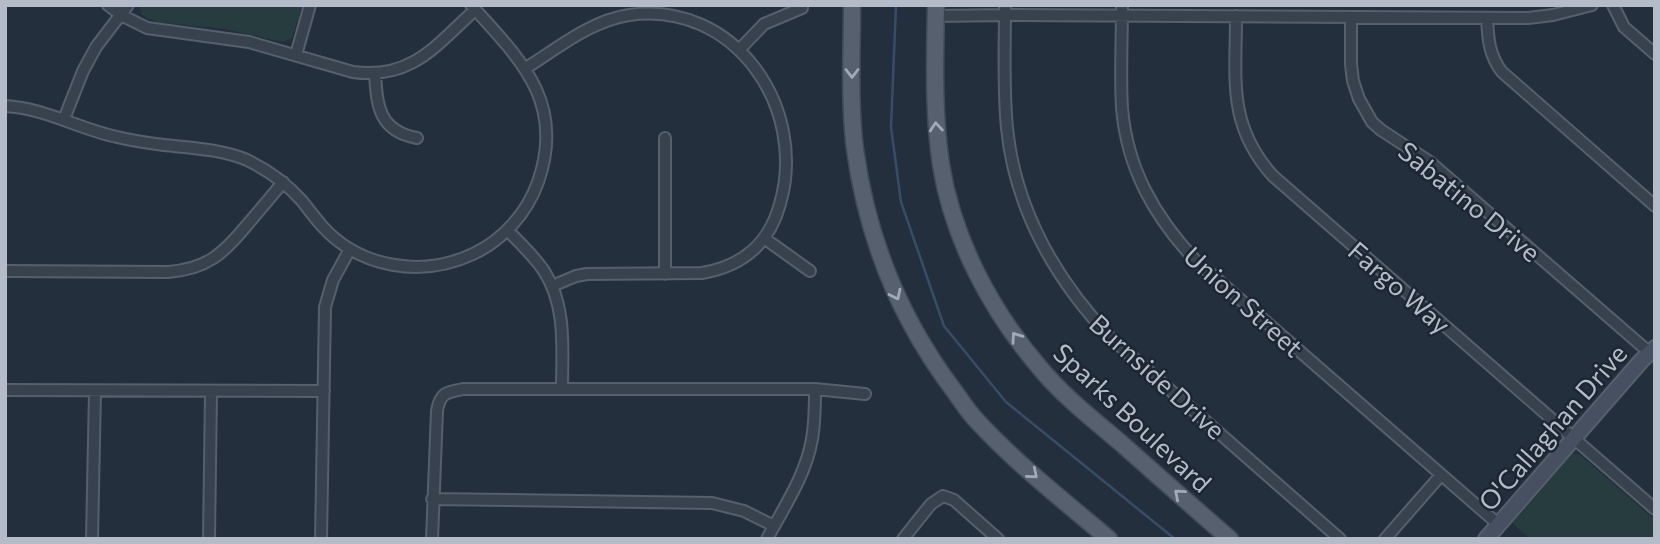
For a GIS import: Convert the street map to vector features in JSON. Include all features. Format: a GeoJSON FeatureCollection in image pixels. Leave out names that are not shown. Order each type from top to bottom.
{"type":"FeatureCollection","features":[{"type":"Feature","properties":{"kind":"main road"},"geometry":{"type":"LineString","coordinates":[[852,5],[855,147],[862,192],[888,278],[915,332],[940,373],[976,420],[1013,458],[1109,539]]}},
{"type":"Feature","properties":{"kind":"main road","name":"Sparks Boulevard"},"geometry":{"type":"LineString","coordinates":[[936,11],[936,132],[954,216],[977,276],[1020,344],[1066,396],[1230,539]]}},
{"type":"Feature","properties":{"kind":"street"},"geometry":{"type":"LineString","coordinates":[[5,106],[28,108],[139,142],[211,150],[245,159],[283,182],[323,227],[350,249],[382,263],[432,267],[471,255],[495,241],[507,230],[536,189],[545,154],[545,118],[534,84],[526,68],[473,8],[424,56],[402,69],[375,74],[354,72],[238,40],[147,29],[125,10],[108,5]]}},
{"type":"Feature","properties":{"kind":"street"},"geometry":{"type":"LineString","coordinates":[[296,55],[310,5]]}},
{"type":"Feature","properties":{"kind":"street"},"geometry":{"type":"LineString","coordinates":[[936,11],[1122,10],[1236,16],[1528,18],[1592,5]]}},
{"type":"Feature","properties":{"kind":"street"},"geometry":{"type":"LineString","coordinates":[[1613,5],[1625,27],[1655,54]]}},
{"type":"Feature","properties":{"kind":"street"},"geometry":{"type":"LineString","coordinates":[[739,50],[764,24],[802,8]]}},
{"type":"Feature","properties":{"kind":"street"},"geometry":{"type":"LineString","coordinates":[[64,119],[83,71],[96,47],[125,10]]}},
{"type":"Feature","properties":{"kind":"street","name":"Burnside Drive"},"geometry":{"type":"LineString","coordinates":[[1005,10],[1005,100],[1012,159],[1031,220],[1058,272],[1082,306],[1112,339],[1340,539]]}},
{"type":"Feature","properties":{"kind":"street","name":"Union Street"},"geometry":{"type":"LineString","coordinates":[[1122,10],[1121,87],[1126,135],[1140,182],[1164,224],[1195,260],[1499,524]]}},
{"type":"Feature","properties":{"kind":"street"},"geometry":{"type":"LineString","coordinates":[[526,68],[594,26],[611,19],[661,13],[692,20],[723,36],[761,76],[779,111],[787,150],[784,192],[772,227],[745,258],[733,265],[702,273],[587,274],[552,286]]}},
{"type":"Feature","properties":{"kind":"street","name":"Fargo Way"},"geometry":{"type":"LineString","coordinates":[[1236,16],[1236,100],[1245,134],[1261,163],[1655,509]]}},
{"type":"Feature","properties":{"kind":"street","name":"Sabatino Drive"},"geometry":{"type":"LineString","coordinates":[[1351,17],[1353,81],[1359,99],[1372,122],[1430,162],[1652,351]]}},
{"type":"Feature","properties":{"kind":"street"},"geometry":{"type":"LineString","coordinates":[[1488,18],[1490,53],[1502,72],[1655,206]]}},
{"type":"Feature","properties":{"kind":"street"},"geometry":{"type":"LineString","coordinates":[[375,74],[382,116],[398,132],[416,138]]}},
{"type":"Feature","properties":{"kind":"street"},"geometry":{"type":"LineString","coordinates":[[665,138],[665,274]]}},
{"type":"Feature","properties":{"kind":"street"},"geometry":{"type":"LineString","coordinates":[[5,271],[168,272],[194,268],[208,262],[229,246],[283,182]]}},
{"type":"Feature","properties":{"kind":"street"},"geometry":{"type":"LineString","coordinates":[[507,230],[533,256],[552,286],[561,318],[562,389]]}},
{"type":"Feature","properties":{"kind":"street"},"geometry":{"type":"LineString","coordinates":[[764,238],[810,271]]}},
{"type":"Feature","properties":{"kind":"street"},"geometry":{"type":"LineString","coordinates":[[321,539],[325,307],[333,280],[350,249]]}},
{"type":"Feature","properties":{"kind":"street","name":"O'Callaghan Drive"},"geometry":{"type":"LineString","coordinates":[[1486,539],[1652,351]]}},
{"type":"Feature","properties":{"kind":"street"},"geometry":{"type":"LineString","coordinates":[[767,539],[807,459],[814,422],[815,389]]}},
{"type":"Feature","properties":{"kind":"street"},"geometry":{"type":"LineString","coordinates":[[432,539],[438,402],[449,391],[815,389],[865,394]]}},
{"type":"Feature","properties":{"kind":"street"},"geometry":{"type":"LineString","coordinates":[[5,390],[324,391]]}},
{"type":"Feature","properties":{"kind":"street"},"geometry":{"type":"LineString","coordinates":[[93,539],[94,391]]}},
{"type":"Feature","properties":{"kind":"street"},"geometry":{"type":"LineString","coordinates":[[209,539],[211,391]]}},
{"type":"Feature","properties":{"kind":"street"},"geometry":{"type":"LineString","coordinates":[[1385,539],[1441,475]]}},
{"type":"Feature","properties":{"kind":"street"},"geometry":{"type":"LineString","coordinates":[[903,539],[943,492],[998,539]]}},
{"type":"Feature","properties":{"kind":"street"},"geometry":{"type":"LineString","coordinates":[[432,499],[712,503],[744,511],[774,526]]}},
{"type":"Feature","properties":{"kind":"green space"},"geometry":{"type":"Polygon","coordinates":[[[140,5],[302,5],[292,38],[283,42],[225,29],[157,22],[141,14],[140,5]]]}},
{"type":"Feature","properties":{"kind":"green space"},"geometry":{"type":"Polygon","coordinates":[[[1579,454],[1655,520],[1655,539],[1530,539],[1512,523],[1567,460],[1572,455],[1579,454]]]}},
{"type":"Feature","properties":{"kind":"waterway"},"geometry":{"type":"LineString","coordinates":[[896,5],[891,127],[901,202],[944,326],[1006,402],[1175,539]]}}]}
